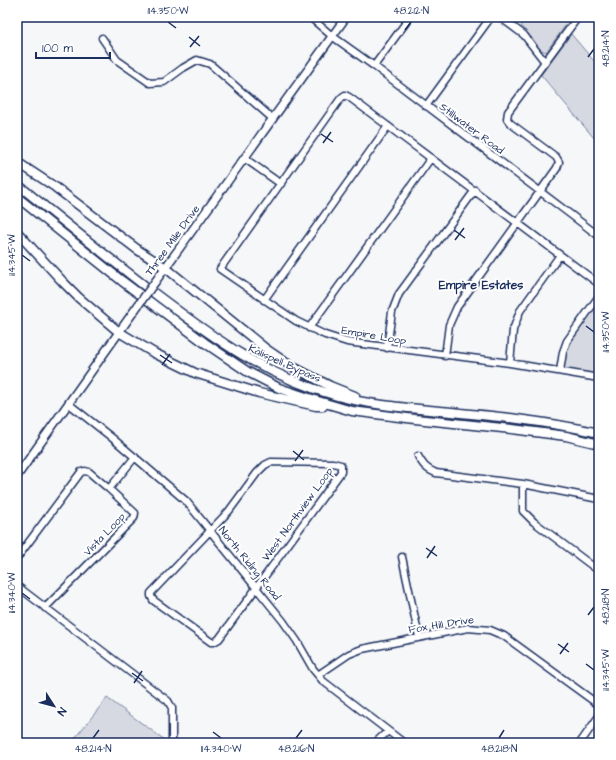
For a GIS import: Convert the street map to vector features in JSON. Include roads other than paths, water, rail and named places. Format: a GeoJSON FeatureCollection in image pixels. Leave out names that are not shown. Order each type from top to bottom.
{"type":"FeatureCollection","features":[{"type":"Feature","properties":{"kind":"highway"},"geometry":{"type":"LineString","coordinates":[[17,162],[55,187],[138,250],[166,268],[266,349],[291,366],[330,386],[369,402]]}},
{"type":"Feature","properties":{"kind":"highway","name":"Kalispell Bypass"},"geometry":{"type":"LineString","coordinates":[[17,184],[130,274],[211,335],[240,354],[270,370],[317,390],[351,400],[565,425],[599,433]]}},
{"type":"Feature","properties":{"kind":"highway","name":"Kalispell Bypass"},"geometry":{"type":"LineString","coordinates":[[17,197],[122,281],[228,360],[279,388],[336,407],[352,410],[414,419],[558,435],[599,444]]}},
{"type":"Feature","properties":{"kind":"highway"},"geometry":{"type":"LineString","coordinates":[[17,232],[62,282],[120,332],[154,353],[194,373],[259,393],[316,406],[336,407]]}},
{"type":"Feature","properties":{"kind":"main road","name":"Three Mile Drive"},"geometry":{"type":"LineString","coordinates":[[17,476],[346,17]]}},
{"type":"Feature","properties":{"kind":"street","name":"Stillwater Road"},"geometry":{"type":"LineString","coordinates":[[310,17],[332,36],[599,236]]}},
{"type":"Feature","properties":{"kind":"street"},"geometry":{"type":"LineString","coordinates":[[374,66],[410,17]]}},
{"type":"Feature","properties":{"kind":"street"},"geometry":{"type":"LineString","coordinates":[[426,106],[491,17]]}},
{"type":"Feature","properties":{"kind":"street"},"geometry":{"type":"LineString","coordinates":[[500,17],[524,35],[545,62]]}},
{"type":"Feature","properties":{"kind":"street"},"geometry":{"type":"LineString","coordinates":[[445,356],[449,325],[457,307],[557,168],[559,162],[556,158],[510,124],[507,119],[508,112],[578,17]]}},
{"type":"Feature","properties":{"kind":"street"},"geometry":{"type":"LineString","coordinates":[[102,38],[117,60],[150,83],[164,82],[197,60],[210,64],[273,119]]}},
{"type":"Feature","properties":{"kind":"street","name":"Empire Loop"},"geometry":{"type":"LineString","coordinates":[[599,284],[475,190],[345,95],[341,98],[220,269],[296,321],[325,335],[347,342],[445,356],[510,363],[599,378]]}},
{"type":"Feature","properties":{"kind":"street"},"geometry":{"type":"LineString","coordinates":[[264,300],[388,126]]}},
{"type":"Feature","properties":{"kind":"street"},"geometry":{"type":"LineString","coordinates":[[244,158],[281,184]]}},
{"type":"Feature","properties":{"kind":"street"},"geometry":{"type":"LineString","coordinates":[[309,328],[431,158]]}},
{"type":"Feature","properties":{"kind":"street"},"geometry":{"type":"LineString","coordinates":[[387,348],[392,312],[399,294],[475,190]]}},
{"type":"Feature","properties":{"kind":"street"},"geometry":{"type":"LineString","coordinates":[[510,363],[512,330],[520,311],[560,255]]}},
{"type":"Feature","properties":{"kind":"street"},"geometry":{"type":"LineString","coordinates":[[560,371],[563,352],[567,341],[599,296]]}},
{"type":"Feature","properties":{"kind":"street","name":"North Riding Road"},"geometry":{"type":"LineString","coordinates":[[69,404],[135,457],[186,501],[256,587],[291,633],[306,660],[318,675],[331,688],[404,743]]}},
{"type":"Feature","properties":{"kind":"street"},"geometry":{"type":"LineString","coordinates":[[418,456],[428,470],[436,473],[523,484],[599,499]]}},
{"type":"Feature","properties":{"kind":"street"},"geometry":{"type":"LineString","coordinates":[[109,489],[135,457]]}},
{"type":"Feature","properties":{"kind":"street","name":"West Northview Loop"},"geometry":{"type":"LineString","coordinates":[[211,531],[229,511],[257,473],[265,465],[271,462],[341,465],[341,472],[256,587]]}},
{"type":"Feature","properties":{"kind":"street","name":"Vista Loop"},"geometry":{"type":"LineString","coordinates":[[17,558],[81,472],[85,470],[109,489],[135,514],[134,518],[45,608]]}},
{"type":"Feature","properties":{"kind":"street"},"geometry":{"type":"LineString","coordinates":[[523,484],[524,511],[534,522],[599,571]]}},
{"type":"Feature","properties":{"kind":"street"},"geometry":{"type":"LineString","coordinates":[[211,531],[152,591],[152,598],[208,640],[214,642],[219,639],[256,587]]}},
{"type":"Feature","properties":{"kind":"street"},"geometry":{"type":"LineString","coordinates":[[402,557],[419,637]]}},
{"type":"Feature","properties":{"kind":"street"},"geometry":{"type":"LineString","coordinates":[[17,586],[168,701],[172,708],[172,743]]}},
{"type":"Feature","properties":{"kind":"street","name":"Fox Hill Drive"},"geometry":{"type":"LineString","coordinates":[[318,675],[353,652],[372,646],[468,628],[479,628],[494,631],[513,642],[599,705]]}},
{"type":"Feature","properties":{"kind":"street"},"geometry":{"type":"LineString","coordinates":[[580,743],[599,716]]}},
{"type":"Feature","properties":{"kind":"street"},"geometry":{"type":"LineString","coordinates":[[375,743],[388,730]]}},
{"type":"Feature","properties":{"kind":"district","name":"Empire Estates"},"geometry":{"type":"Point","coordinates":[481,285]}}]}
